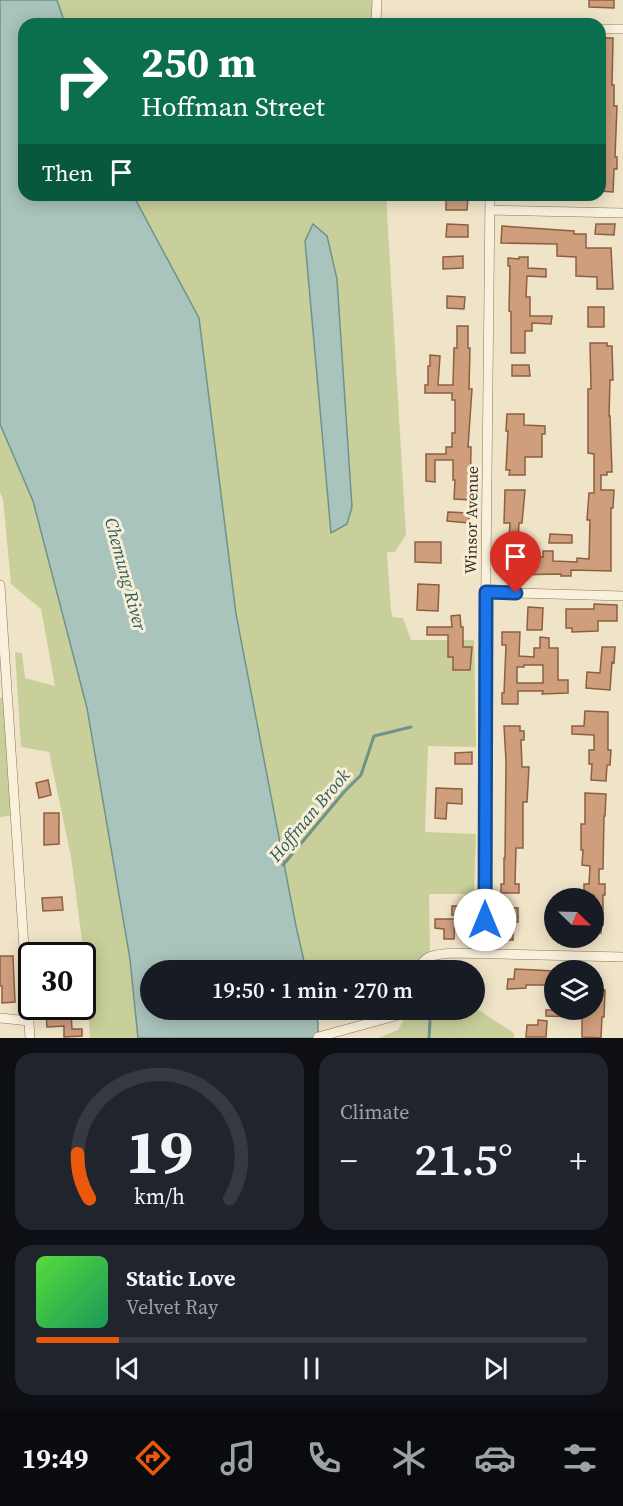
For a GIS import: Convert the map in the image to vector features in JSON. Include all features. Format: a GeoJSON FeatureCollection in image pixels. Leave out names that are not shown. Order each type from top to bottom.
{"type":"FeatureCollection","features":[{"type":"Feature","properties":{"kind":"street"},"geometry":{"type":"LineString","coordinates":[[376,18],[377,0]]}},
{"type":"Feature","properties":{"kind":"street"},"geometry":{"type":"LineString","coordinates":[[606,29],[623,29]]}},
{"type":"Feature","properties":{"kind":"street","name":"Winsor Avenue"},"geometry":{"type":"LineString","coordinates":[[485,954],[490,201]]}},
{"type":"Feature","properties":{"kind":"street"},"geometry":{"type":"LineString","coordinates":[[490,210],[623,213]]}},
{"type":"Feature","properties":{"kind":"street"},"geometry":{"type":"LineString","coordinates":[[0,585],[30,1038]]}},
{"type":"Feature","properties":{"kind":"street"},"geometry":{"type":"LineString","coordinates":[[486,592],[623,596]]}},
{"type":"Feature","properties":{"kind":"street"},"geometry":{"type":"LineString","coordinates":[[426,960],[430,955],[453,953],[623,957]]}},
{"type":"Feature","properties":{"kind":"street"},"geometry":{"type":"LineString","coordinates":[[0,1018],[29,1021]]}},
{"type":"Feature","properties":{"kind":"street"},"geometry":{"type":"LineString","coordinates":[[318,1037],[380,1020]]}},
{"type":"Feature","properties":{"kind":"green space"},"geometry":{"type":"Polygon","coordinates":[[[57,0],[373,0],[372,18],[63,18],[57,0]]]}},
{"type":"Feature","properties":{"kind":"green space"},"geometry":{"type":"Polygon","coordinates":[[[136,201],[386,201],[406,535],[395,552],[387,552],[391,611],[393,617],[403,618],[411,640],[474,640],[476,747],[428,746],[425,832],[476,834],[474,894],[429,894],[430,951],[418,960],[304,960],[236,614],[199,318],[136,201]]]}},
{"type":"Feature","properties":{"kind":"green space"},"geometry":{"type":"Polygon","coordinates":[[[0,424],[33,501],[87,708],[130,959],[138,1038],[90,1038],[89,1020],[96,1020],[96,942],[82,942],[71,857],[49,752],[21,747],[15,652],[22,653],[25,678],[55,686],[41,609],[11,584],[3,499],[0,493],[0,424]]]}},
{"type":"Feature","properties":{"kind":"green space"},"geometry":{"type":"Polygon","coordinates":[[[8,697],[16,815],[0,817],[0,698],[8,697]]]}},
{"type":"Feature","properties":{"kind":"green space"},"geometry":{"type":"Polygon","coordinates":[[[485,1014],[514,1033],[514,1038],[378,1038],[398,1030],[404,1020],[485,1020],[485,1014]]]}},
{"type":"Feature","properties":{"kind":"water","name":"Chemung River"},"geometry":{"type":"Polygon","coordinates":[[[0,0],[57,0],[63,18],[18,18],[18,201],[136,201],[199,318],[236,614],[304,960],[140,960],[140,1020],[317,1020],[318,1038],[138,1038],[130,959],[87,708],[33,501],[0,424],[0,0]]]}},
{"type":"Feature","properties":{"kind":"water"},"geometry":{"type":"Polygon","coordinates":[[[313,224],[327,236],[337,279],[352,507],[347,524],[331,533],[305,241],[313,224]]]}},
{"type":"Feature","properties":{"kind":"building"},"geometry":{"type":"Polygon","coordinates":[[[589,0],[614,0],[614,8],[589,7],[589,0]]]}},
{"type":"Feature","properties":{"kind":"building"},"geometry":{"type":"Polygon","coordinates":[[[606,38],[613,38],[612,85],[614,85],[614,106],[617,106],[615,157],[617,157],[617,169],[614,169],[613,192],[606,191],[606,38]]]}},
{"type":"Feature","properties":{"kind":"building"},"geometry":{"type":"Polygon","coordinates":[[[446,201],[468,201],[467,210],[446,210],[446,201]]]}},
{"type":"Feature","properties":{"kind":"building"},"geometry":{"type":"Polygon","coordinates":[[[447,224],[468,225],[468,237],[446,237],[447,224]]]}},
{"type":"Feature","properties":{"kind":"building"},"geometry":{"type":"Polygon","coordinates":[[[596,224],[615,224],[614,235],[595,234],[596,224]]]}},
{"type":"Feature","properties":{"kind":"building"},"geometry":{"type":"Polygon","coordinates":[[[502,226],[574,231],[574,234],[586,234],[586,248],[611,248],[613,289],[597,289],[597,277],[576,276],[576,257],[557,256],[557,244],[501,243],[502,226]]]}},
{"type":"Feature","properties":{"kind":"building"},"geometry":{"type":"Polygon","coordinates":[[[463,256],[463,268],[443,269],[443,257],[463,256]]]}},
{"type":"Feature","properties":{"kind":"building"},"geometry":{"type":"Polygon","coordinates":[[[519,257],[528,257],[528,268],[546,269],[546,277],[527,276],[526,297],[530,297],[530,316],[552,316],[551,324],[532,323],[532,331],[525,331],[525,353],[511,353],[508,258],[519,259],[519,257]]]}},
{"type":"Feature","properties":{"kind":"building"},"geometry":{"type":"Polygon","coordinates":[[[447,296],[465,297],[464,309],[447,308],[447,296]]]}},
{"type":"Feature","properties":{"kind":"building"},"geometry":{"type":"Polygon","coordinates":[[[588,307],[604,307],[604,327],[588,327],[588,307]]]}},
{"type":"Feature","properties":{"kind":"building"},"geometry":{"type":"Polygon","coordinates":[[[457,326],[468,326],[468,348],[470,348],[469,389],[472,389],[468,447],[471,447],[470,500],[454,499],[453,460],[435,460],[435,482],[426,481],[426,454],[446,454],[446,447],[452,447],[452,433],[455,433],[455,400],[452,400],[452,393],[425,393],[425,385],[428,385],[430,355],[440,356],[438,385],[453,385],[457,326]]]}},
{"type":"Feature","properties":{"kind":"building"},"geometry":{"type":"Polygon","coordinates":[[[590,343],[607,343],[607,346],[612,346],[613,380],[610,380],[609,416],[612,472],[601,475],[601,490],[614,490],[613,508],[611,508],[611,571],[571,570],[571,576],[561,576],[561,574],[503,575],[503,555],[543,557],[543,551],[553,551],[553,561],[577,562],[577,558],[589,559],[590,520],[587,520],[589,493],[594,493],[594,454],[588,453],[588,389],[591,389],[590,343]]]}},
{"type":"Feature","properties":{"kind":"building"},"geometry":{"type":"Polygon","coordinates":[[[512,365],[529,365],[530,376],[512,376],[512,365]]]}},
{"type":"Feature","properties":{"kind":"building"},"geometry":{"type":"Polygon","coordinates":[[[507,414],[524,414],[524,425],[545,426],[545,434],[542,434],[542,457],[525,457],[525,475],[509,475],[510,470],[506,470],[507,414]]]}},
{"type":"Feature","properties":{"kind":"building"},"geometry":{"type":"Polygon","coordinates":[[[505,490],[525,490],[518,540],[509,539],[510,523],[504,523],[505,490]]]}},
{"type":"Feature","properties":{"kind":"building"},"geometry":{"type":"Polygon","coordinates":[[[448,512],[469,513],[469,523],[447,521],[448,512]]]}},
{"type":"Feature","properties":{"kind":"building"},"geometry":{"type":"Polygon","coordinates":[[[550,534],[572,535],[572,543],[549,543],[550,534]]]}},
{"type":"Feature","properties":{"kind":"building"},"geometry":{"type":"Polygon","coordinates":[[[415,542],[441,542],[441,563],[415,562],[415,542]]]}},
{"type":"Feature","properties":{"kind":"building"},"geometry":{"type":"Polygon","coordinates":[[[418,584],[439,585],[438,611],[417,610],[418,584]]]}},
{"type":"Feature","properties":{"kind":"building"},"geometry":{"type":"Polygon","coordinates":[[[594,604],[617,605],[617,621],[598,621],[598,631],[572,632],[572,628],[566,628],[566,609],[594,609],[594,604]]]}},
{"type":"Feature","properties":{"kind":"building"},"geometry":{"type":"Polygon","coordinates":[[[528,607],[543,608],[542,630],[527,630],[528,607]]]}},
{"type":"Feature","properties":{"kind":"building"},"geometry":{"type":"Polygon","coordinates":[[[460,615],[461,627],[463,627],[463,647],[472,647],[470,670],[453,670],[453,657],[448,657],[448,635],[427,635],[427,627],[452,627],[451,616],[460,615]]]}},
{"type":"Feature","properties":{"kind":"building"},"geometry":{"type":"Polygon","coordinates":[[[502,632],[520,632],[519,656],[534,657],[534,648],[540,648],[540,637],[549,638],[549,648],[558,648],[558,680],[568,680],[568,693],[542,694],[543,691],[518,691],[518,704],[502,704],[506,645],[502,645],[502,632]],[[543,665],[517,667],[517,683],[543,683],[543,665]]]}},
{"type":"Feature","properties":{"kind":"building"},"geometry":{"type":"Polygon","coordinates":[[[602,647],[615,647],[610,690],[586,688],[587,672],[600,673],[602,647]]]}},
{"type":"Feature","properties":{"kind":"building"},"geometry":{"type":"Polygon","coordinates":[[[585,711],[608,712],[608,750],[611,750],[606,781],[591,780],[592,764],[589,764],[589,750],[594,750],[594,735],[572,734],[572,726],[584,726],[585,711]]]}},
{"type":"Feature","properties":{"kind":"building"},"geometry":{"type":"Polygon","coordinates":[[[504,726],[520,726],[520,731],[524,731],[524,740],[521,740],[522,767],[529,767],[527,802],[523,802],[523,848],[516,848],[515,884],[519,884],[519,893],[501,893],[501,884],[504,884],[505,858],[504,726]]]}},
{"type":"Feature","properties":{"kind":"building"},"geometry":{"type":"Polygon","coordinates":[[[472,752],[472,764],[455,764],[455,753],[472,752]]]}},
{"type":"Feature","properties":{"kind":"building"},"geometry":{"type":"Polygon","coordinates":[[[48,780],[51,795],[39,798],[36,783],[48,780]]]}},
{"type":"Feature","properties":{"kind":"building"},"geometry":{"type":"Polygon","coordinates":[[[436,788],[462,789],[462,804],[447,803],[446,819],[435,818],[436,788]]]}},
{"type":"Feature","properties":{"kind":"building"},"geometry":{"type":"Polygon","coordinates":[[[585,793],[606,794],[603,869],[599,869],[599,884],[605,884],[605,895],[604,888],[584,888],[584,884],[589,884],[590,866],[582,865],[581,824],[585,824],[585,793]]]}},
{"type":"Feature","properties":{"kind":"building"},"geometry":{"type":"Polygon","coordinates":[[[44,813],[59,813],[59,844],[44,845],[44,813]]]}},
{"type":"Feature","properties":{"kind":"building"},"geometry":{"type":"Polygon","coordinates":[[[62,897],[63,910],[43,911],[42,898],[62,897]]]}},
{"type":"Feature","properties":{"kind":"building"},"geometry":{"type":"Polygon","coordinates":[[[452,906],[472,906],[472,915],[452,915],[452,906]]]}},
{"type":"Feature","properties":{"kind":"building"},"geometry":{"type":"Polygon","coordinates":[[[500,907],[518,908],[518,922],[513,922],[513,940],[497,940],[500,907]]]}},
{"type":"Feature","properties":{"kind":"building"},"geometry":{"type":"Polygon","coordinates":[[[435,919],[455,919],[454,939],[444,939],[444,929],[435,928],[435,919]]]}},
{"type":"Feature","properties":{"kind":"building"},"geometry":{"type":"Polygon","coordinates":[[[0,956],[13,956],[15,1002],[2,1003],[0,956]]]}},
{"type":"Feature","properties":{"kind":"building"},"geometry":{"type":"Polygon","coordinates":[[[515,969],[544,970],[544,985],[526,985],[526,988],[507,989],[508,979],[514,979],[515,969]]]}},
{"type":"Feature","properties":{"kind":"building"},"geometry":{"type":"Polygon","coordinates":[[[46,1020],[72,1020],[72,1029],[82,1029],[82,1036],[64,1037],[64,1026],[47,1027],[46,1020]]]}},
{"type":"Feature","properties":{"kind":"building"},"geometry":{"type":"Polygon","coordinates":[[[538,1020],[547,1021],[546,1037],[526,1037],[527,1025],[538,1025],[538,1020]]]}},
{"type":"Feature","properties":{"kind":"building"},"geometry":{"type":"Polygon","coordinates":[[[582,1020],[602,1020],[601,1038],[582,1037],[582,1020]]]}},
{"type":"Feature","properties":{"kind":"waterway","name":"Hoffman Brook"},"geometry":{"type":"LineString","coordinates":[[283,865],[361,775],[374,736],[411,727]]}},
{"type":"Feature","properties":{"kind":"waterway"},"geometry":{"type":"LineString","coordinates":[[429,1038],[430,1021]]}},
{"type":"Feature","properties":{"kind":"route"},"geometry":{"type":"LineString","coordinates":[[485,920],[486,592],[516,593]]}}]}
